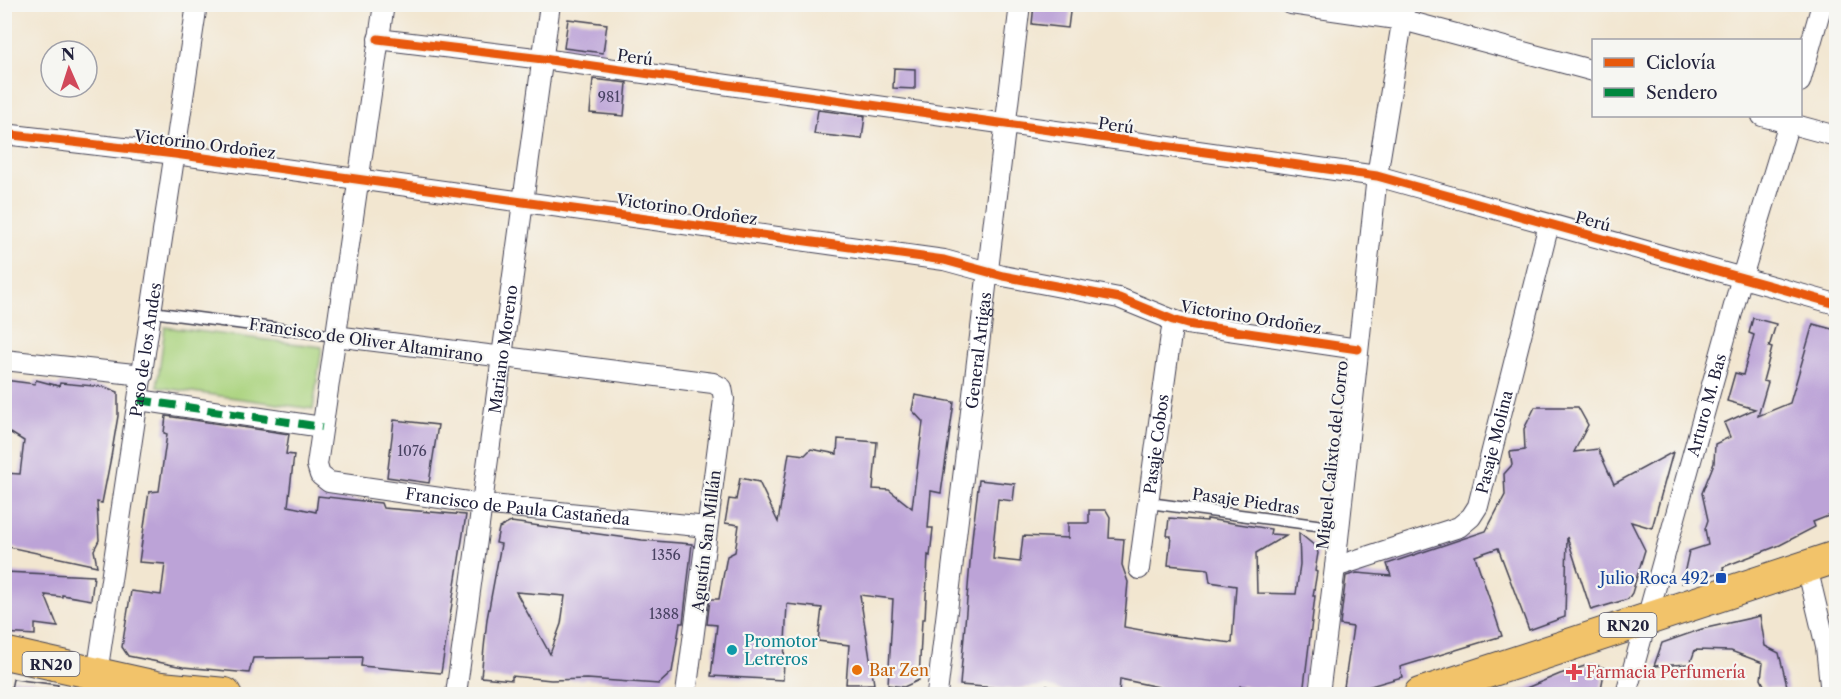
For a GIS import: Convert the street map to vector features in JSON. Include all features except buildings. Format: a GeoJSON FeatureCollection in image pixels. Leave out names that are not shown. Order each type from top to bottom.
{"type":"FeatureCollection","features":[{"type":"Feature","properties":{"kind":"main road","name":"RN20"},"geometry":{"type":"LineString","coordinates":[[1420,694],[1836,557]]}},
{"type":"Feature","properties":{"kind":"main road","name":"RN20"},"geometry":{"type":"LineString","coordinates":[[4,653],[96,684],[225,694]]}},
{"type":"Feature","properties":{"kind":"street","name":"Paso de los Andes"},"geometry":{"type":"LineString","coordinates":[[96,684],[197,4]]}},
{"type":"Feature","properties":{"kind":"street"},"geometry":{"type":"LineString","coordinates":[[139,400],[322,427],[384,4]]}},
{"type":"Feature","properties":{"kind":"street","name":"Mariano Moreno"},"geometry":{"type":"LineString","coordinates":[[456,694],[550,4]]}},
{"type":"Feature","properties":{"kind":"street","name":"General Artigas"},"geometry":{"type":"LineString","coordinates":[[937,694],[1020,4]]}},
{"type":"Feature","properties":{"kind":"street"},"geometry":{"type":"LineString","coordinates":[[1291,4],[1404,12],[1592,71]]}},
{"type":"Feature","properties":{"kind":"street"},"geometry":{"type":"LineString","coordinates":[[1802,75],[1822,4]]}},
{"type":"Feature","properties":{"kind":"street","name":"Miguel Calixto del Corro"},"geometry":{"type":"LineString","coordinates":[[1319,694],[1377,176],[1404,12]]}},
{"type":"Feature","properties":{"kind":"street","name":"Perú"},"geometry":{"type":"LineString","coordinates":[[378,39],[543,59],[1377,176],[1836,304]]}},
{"type":"Feature","properties":{"kind":"street"},"geometry":{"type":"LineString","coordinates":[[1771,117],[1790,119],[1836,136]]}},
{"type":"Feature","properties":{"kind":"street","name":"Arturo M. Bas"},"geometry":{"type":"LineString","coordinates":[[1626,694],[1742,277],[1790,119]]}},
{"type":"Feature","properties":{"kind":"street","name":"Victorino Ordoñez"},"geometry":{"type":"LineString","coordinates":[[4,134],[175,154],[944,260],[1003,276],[1119,298],[1173,320],[1358,349]]}},
{"type":"Feature","properties":{"kind":"street","name":"Pasaje Molina"},"geometry":{"type":"LineString","coordinates":[[1335,567],[1459,527],[1478,506],[1550,224]]}},
{"type":"Feature","properties":{"kind":"street","name":"Pasaje Cobos"},"geometry":{"type":"LineString","coordinates":[[1139,569],[1173,320]]}},
{"type":"Feature","properties":{"kind":"street","name":"Francisco de Oliver Altamirano"},"geometry":{"type":"LineString","coordinates":[[335,336],[712,383],[722,388]]}},
{"type":"Feature","properties":{"kind":"street"},"geometry":{"type":"LineString","coordinates":[[4,360],[143,375]]}},
{"type":"Feature","properties":{"kind":"street","name":"Agustín San Millán"},"geometry":{"type":"LineString","coordinates":[[686,694],[724,399],[722,388]]}},
{"type":"Feature","properties":{"kind":"street","name":"Francisco de Paula Castañeda"},"geometry":{"type":"LineString","coordinates":[[322,427],[316,465],[320,476],[329,482],[482,504],[707,527]]}},
{"type":"Feature","properties":{"kind":"street"},"geometry":{"type":"LineString","coordinates":[[1807,567],[1826,647],[1831,694]]}},
{"type":"Feature","properties":{"kind":"lane","name":"Francisco de Oliver Altamirano"},"geometry":{"type":"LineString","coordinates":[[152,312],[335,336]]}},
{"type":"Feature","properties":{"kind":"lane","name":"Pasaje Piedras"},"geometry":{"type":"LineString","coordinates":[[1149,502],[1339,528]]}},
{"type":"Feature","properties":{"kind":"green space"},"geometry":{"type":"Polygon","coordinates":[[[165,327],[322,347],[313,409],[157,387],[165,327]]]}},
{"type":"Feature","properties":{"kind":"marked path"},"geometry":{"type":"LineString","coordinates":[[139,400],[322,427]]}},
{"type":"Feature","properties":{"kind":"cycle path"},"geometry":{"type":"LineString","coordinates":[[378,39],[543,59],[1377,176],[1836,304]]}},
{"type":"Feature","properties":{"kind":"cycle path"},"geometry":{"type":"LineString","coordinates":[[4,134],[175,154],[944,260],[1003,276],[1119,298],[1187,324],[1358,349]]}},
{"type":"Feature","properties":{"kind":"place","name":"Julio Roca 492"},"geometry":{"type":"Point","coordinates":[1721,578]}},
{"type":"Feature","properties":{"kind":"place","name":"Promotor Letreros"},"geometry":{"type":"Point","coordinates":[732,650]}},
{"type":"Feature","properties":{"kind":"place","name":"Bar Zen"},"geometry":{"type":"Point","coordinates":[857,670]}},
{"type":"Feature","properties":{"kind":"place","name":"Farmacia Perfumería"},"geometry":{"type":"Point","coordinates":[1574,672]}}]}
